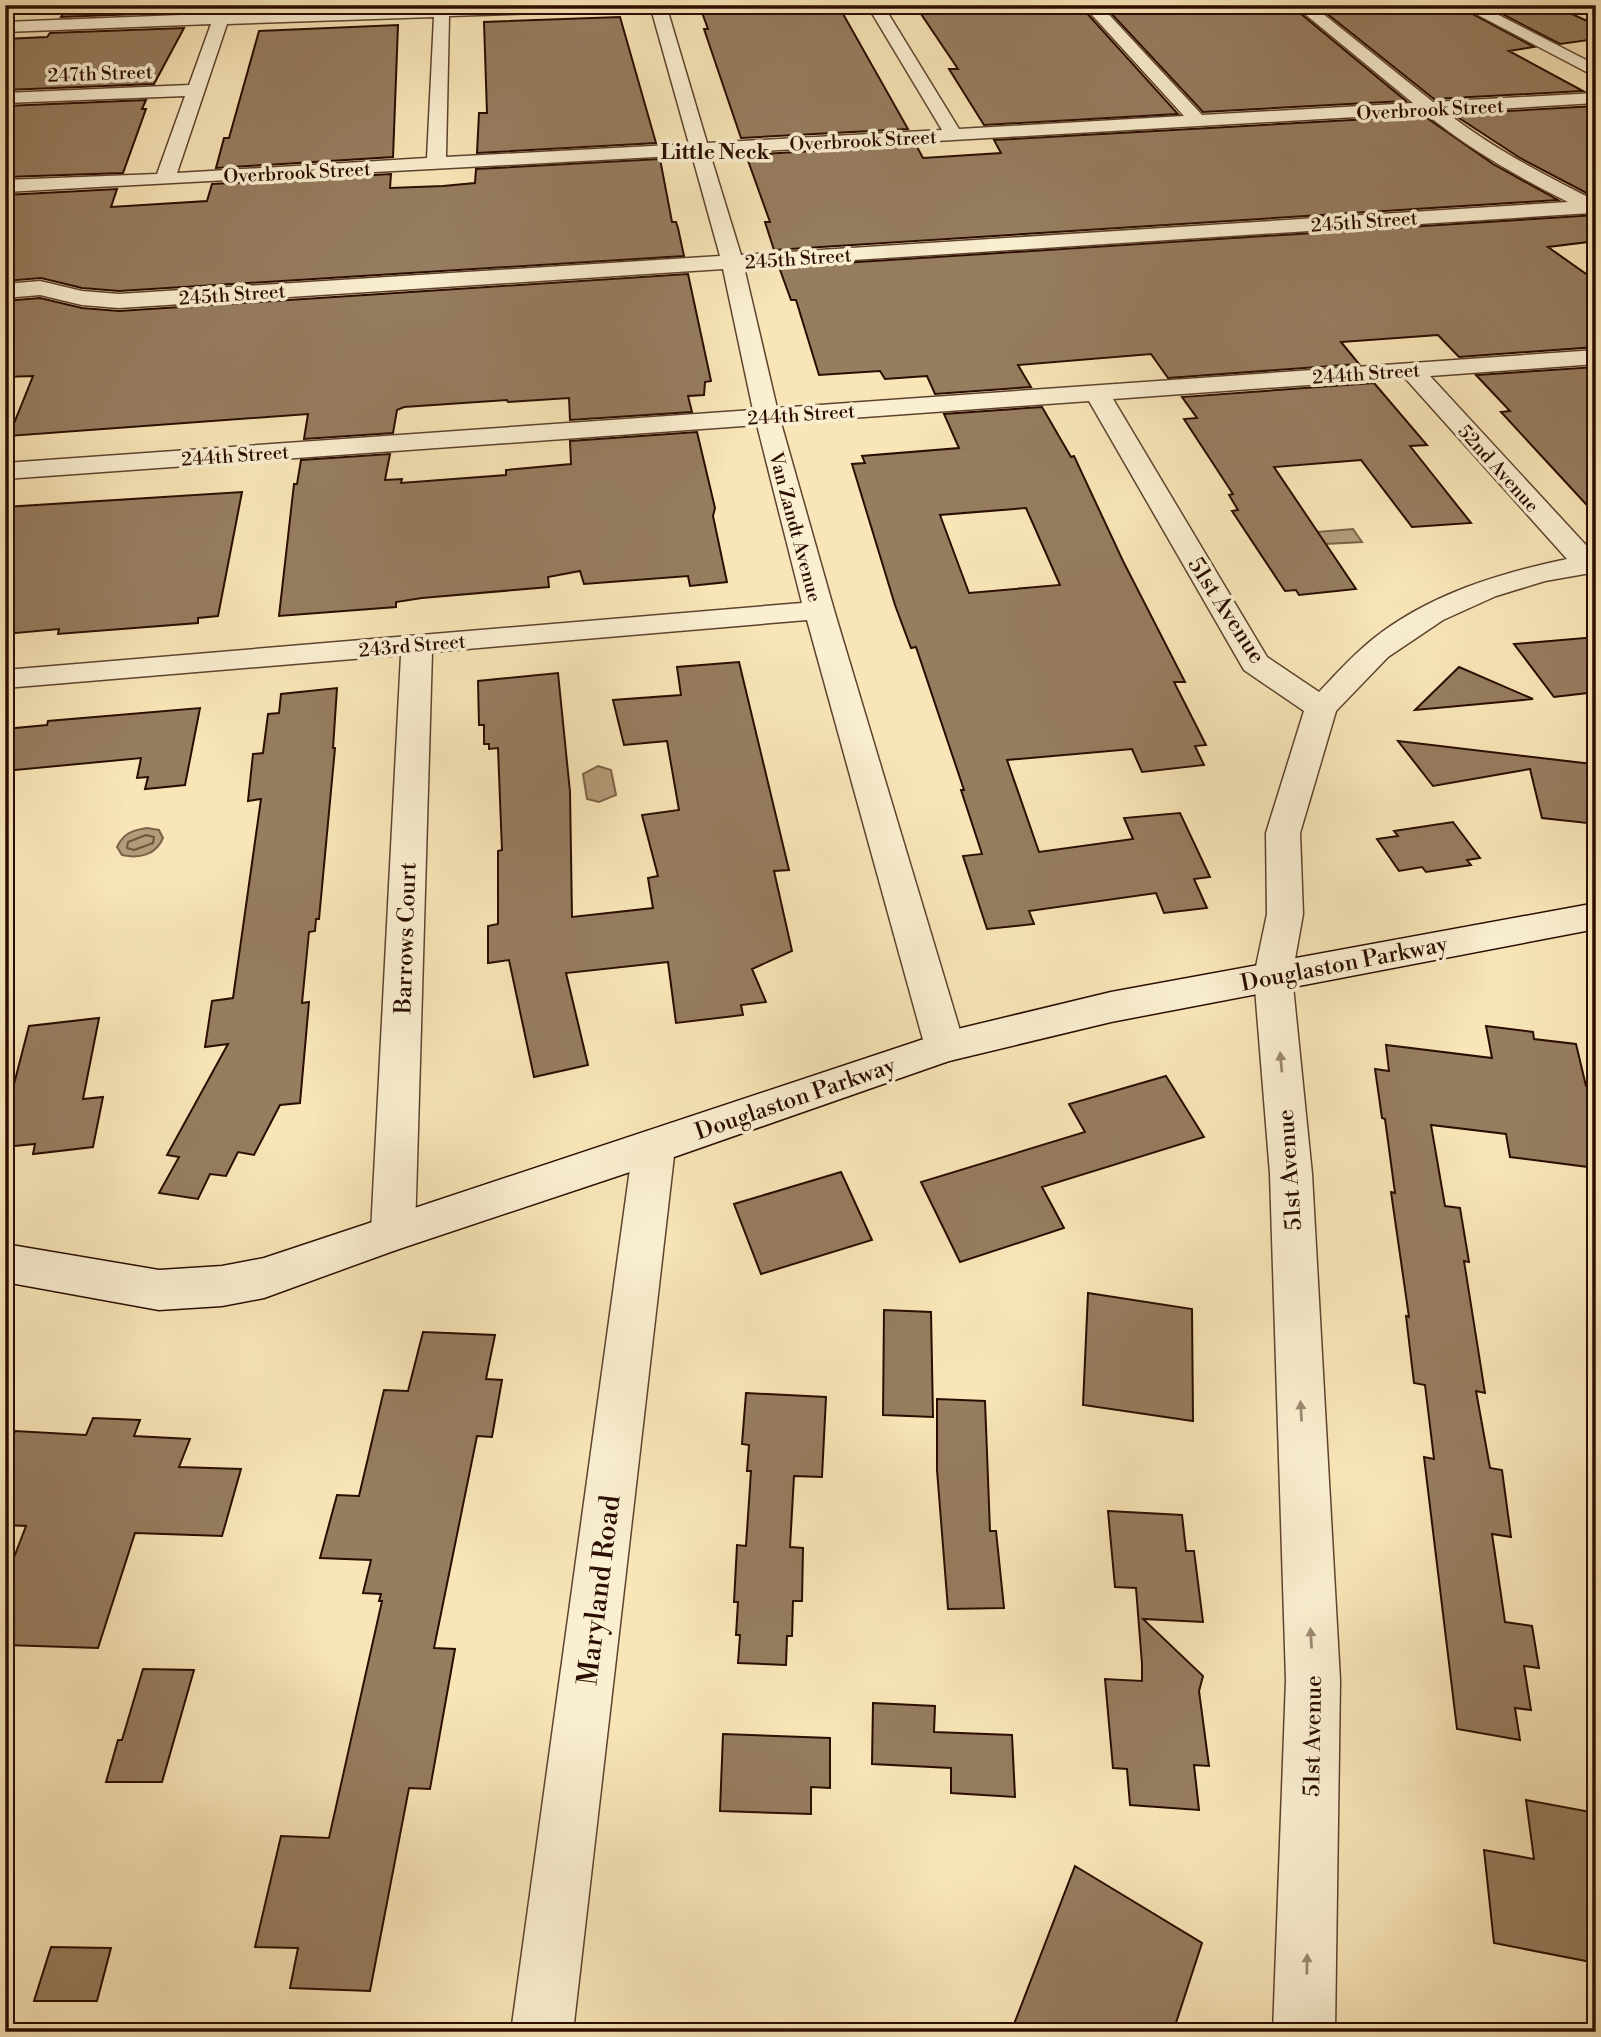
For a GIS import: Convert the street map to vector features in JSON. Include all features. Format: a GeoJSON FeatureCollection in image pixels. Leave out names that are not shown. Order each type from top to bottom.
{"type":"FeatureCollection","features":[{"type":"Feature","properties":{"kind":"street"},"geometry":{"type":"LineString","coordinates":[[5,27],[220,21],[259,12],[629,5]]}},
{"type":"Feature","properties":{"kind":"street","name":"Van Zandt Avenue"},"geometry":{"type":"LineString","coordinates":[[658,5],[733,262],[767,416],[819,610],[944,1047]]}},
{"type":"Feature","properties":{"kind":"street"},"geometry":{"type":"LineString","coordinates":[[875,5],[954,135]]}},
{"type":"Feature","properties":{"kind":"street"},"geometry":{"type":"LineString","coordinates":[[1091,5],[1199,122]]}},
{"type":"Feature","properties":{"kind":"street"},"geometry":{"type":"LineString","coordinates":[[1302,5],[1430,109],[1492,154],[1594,208]]}},
{"type":"Feature","properties":{"kind":"street"},"geometry":{"type":"LineString","coordinates":[[1467,5],[1596,72]]}},
{"type":"Feature","properties":{"kind":"street"},"geometry":{"type":"LineString","coordinates":[[436,164],[442,8]]}},
{"type":"Feature","properties":{"kind":"street"},"geometry":{"type":"LineString","coordinates":[[25,27],[36,12]]}},
{"type":"Feature","properties":{"kind":"street"},"geometry":{"type":"LineString","coordinates":[[165,179],[220,21]]}},
{"type":"Feature","properties":{"kind":"street","name":"247th Street"},"geometry":{"type":"LineString","coordinates":[[5,98],[196,90]]}},
{"type":"Feature","properties":{"kind":"street","name":"Overbrook Street"},"geometry":{"type":"LineString","coordinates":[[5,186],[700,150],[1596,98]]}},
{"type":"Feature","properties":{"kind":"street","name":"245th Street"},"geometry":{"type":"LineString","coordinates":[[5,291],[40,288],[82,298],[119,301],[1594,208]]}},
{"type":"Feature","properties":{"kind":"street","name":"244th Street"},"geometry":{"type":"LineString","coordinates":[[5,471],[1596,357]]}},
{"type":"Feature","properties":{"kind":"street","name":"52nd Avenue"},"geometry":{"type":"LineString","coordinates":[[1411,370],[1591,565]]}},
{"type":"Feature","properties":{"kind":"street","name":"51st Avenue"},"geometry":{"type":"LineString","coordinates":[[1097,393],[1255,663],[1321,708],[1283,834],[1285,914],[1273,976],[1291,1174],[1313,1680],[1304,2032]]}},
{"type":"Feature","properties":{"kind":"street"},"geometry":{"type":"LineString","coordinates":[[1321,708],[1387,643],[1422,619],[1459,601],[1527,577],[1591,565]]}},
{"type":"Feature","properties":{"kind":"street","name":"243rd Street"},"geometry":{"type":"LineString","coordinates":[[5,679],[819,610]]}},
{"type":"Feature","properties":{"kind":"street","name":"Barrows Court"},"geometry":{"type":"LineString","coordinates":[[393,1232],[417,645]]}},
{"type":"Feature","properties":{"kind":"street","name":"Douglaston Parkway"},"geometry":{"type":"LineString","coordinates":[[6,1266],[134,1286],[185,1289],[264,1278],[944,1047],[1111,1007],[1592,920]]}},
{"type":"Feature","properties":{"kind":"street","name":"Maryland Road"},"geometry":{"type":"LineString","coordinates":[[542,2032],[654,1147]]}},
{"type":"Feature","properties":{"kind":"water"},"geometry":{"type":"Polygon","coordinates":[[[1353,529],[1362,542],[1325,544],[1316,532],[1353,529]]]}},
{"type":"Feature","properties":{"kind":"water"},"geometry":{"type":"Polygon","coordinates":[[[598,766],[611,770],[616,795],[599,802],[587,799],[583,774],[598,766]]]}},
{"type":"Feature","properties":{"kind":"water"},"geometry":{"type":"Polygon","coordinates":[[[147,828],[159,830],[163,838],[160,844],[141,856],[122,855],[117,847],[122,839],[132,831],[147,828]]]}},
{"type":"Feature","properties":{"kind":"building"},"geometry":{"type":"Polygon","coordinates":[[[69,5],[195,5],[192,12],[61,17],[69,5]]]}},
{"type":"Feature","properties":{"kind":"building"},"geometry":{"type":"Polygon","coordinates":[[[838,5],[908,129],[741,138],[704,29],[708,29],[700,7],[838,5]]]}},
{"type":"Feature","properties":{"kind":"building"},"geometry":{"type":"Polygon","coordinates":[[[915,5],[1050,5],[1056,11],[1084,10],[1178,114],[984,125],[949,69],[958,69],[915,5]]]}},
{"type":"Feature","properties":{"kind":"building"},"geometry":{"type":"Polygon","coordinates":[[[1261,5],[1268,11],[1295,9],[1406,101],[1203,112],[1107,9],[1261,5]]]}},
{"type":"Feature","properties":{"kind":"building"},"geometry":{"type":"Polygon","coordinates":[[[1456,5],[1534,47],[1509,51],[1583,91],[1434,99],[1320,8],[1456,5]]]}},
{"type":"Feature","properties":{"kind":"building"},"geometry":{"type":"Polygon","coordinates":[[[1485,5],[1552,5],[1596,25],[1596,39],[1560,44],[1485,5]]]}},
{"type":"Feature","properties":{"kind":"building"},"geometry":{"type":"Polygon","coordinates":[[[620,17],[656,143],[477,153],[479,113],[487,113],[484,22],[620,17]]]}},
{"type":"Feature","properties":{"kind":"building"},"geometry":{"type":"Polygon","coordinates":[[[398,25],[393,157],[216,168],[224,138],[229,138],[259,31],[398,25]]]}},
{"type":"Feature","properties":{"kind":"building"},"geometry":{"type":"Polygon","coordinates":[[[184,28],[154,84],[5,90],[5,39],[47,37],[50,33],[184,28]]]}},
{"type":"Feature","properties":{"kind":"building"},"geometry":{"type":"Polygon","coordinates":[[[146,100],[142,109],[146,109],[123,173],[5,177],[5,106],[146,100]]]}},
{"type":"Feature","properties":{"kind":"building"},"geometry":{"type":"Polygon","coordinates":[[[1596,106],[1596,198],[1520,158],[1453,114],[1596,106]]]}},
{"type":"Feature","properties":{"kind":"building"},"geometry":{"type":"Polygon","coordinates":[[[1424,116],[1493,164],[1558,200],[774,250],[765,222],[770,222],[746,155],[916,145],[923,158],[1001,153],[994,140],[1424,116]]]}},
{"type":"Feature","properties":{"kind":"building"},"geometry":{"type":"Polygon","coordinates":[[[660,159],[672,222],[676,222],[684,256],[119,291],[82,288],[41,278],[5,281],[5,195],[117,189],[111,207],[207,201],[212,184],[391,174],[390,188],[443,186],[475,183],[476,169],[660,159]]]}},
{"type":"Feature","properties":{"kind":"building"},"geometry":{"type":"Polygon","coordinates":[[[1596,215],[1596,241],[1548,247],[1596,281],[1596,347],[1459,357],[1438,335],[1341,342],[1359,364],[1168,378],[1151,354],[1018,365],[1031,387],[935,394],[927,376],[885,379],[880,371],[819,375],[796,300],[791,300],[779,267],[1596,215]]]}},
{"type":"Feature","properties":{"kind":"building"},"geometry":{"type":"Polygon","coordinates":[[[688,274],[711,381],[705,382],[704,395],[688,396],[692,412],[570,420],[569,398],[507,400],[404,407],[397,410],[393,433],[304,439],[308,414],[9,436],[33,376],[5,377],[5,301],[40,298],[82,308],[119,311],[688,274]]]}},
{"type":"Feature","properties":{"kind":"building"},"geometry":{"type":"Polygon","coordinates":[[[1596,367],[1596,515],[1501,412],[1510,411],[1476,375],[1596,367]]]}},
{"type":"Feature","properties":{"kind":"building"},"geometry":{"type":"Polygon","coordinates":[[[1374,383],[1427,445],[1410,446],[1471,523],[1412,527],[1361,460],[1274,467],[1356,589],[1299,595],[1296,590],[1285,591],[1232,511],[1238,510],[1229,495],[1233,494],[1184,419],[1197,418],[1182,397],[1374,383]]]}},
{"type":"Feature","properties":{"kind":"building"},"geometry":{"type":"Polygon","coordinates":[[[1042,407],[1071,457],[1074,456],[1123,561],[1185,682],[1174,682],[1206,745],[1195,746],[1204,765],[1142,772],[1132,749],[1007,760],[1039,852],[1133,839],[1124,818],[1180,813],[1210,877],[1194,879],[1207,908],[1164,913],[1156,893],[1029,911],[1034,924],[987,929],[963,856],[982,854],[961,790],[964,790],[916,647],[911,648],[895,605],[852,464],[865,463],[862,456],[959,448],[944,414],[1042,407]],[[1026,508],[940,515],[969,593],[1060,585],[1026,508]]]}},
{"type":"Feature","properties":{"kind":"building"},"geometry":{"type":"Polygon","coordinates":[[[697,432],[715,508],[713,516],[727,582],[690,586],[688,576],[584,584],[580,571],[548,577],[549,587],[422,598],[396,602],[396,607],[279,616],[294,484],[297,484],[301,460],[390,454],[385,480],[402,479],[401,483],[506,475],[506,470],[571,464],[570,441],[697,432]]]}},
{"type":"Feature","properties":{"kind":"building"},"geometry":{"type":"Polygon","coordinates":[[[242,492],[218,616],[198,618],[198,623],[58,634],[59,629],[5,634],[5,507],[242,492]]]}},
{"type":"Feature","properties":{"kind":"building"},"geometry":{"type":"Polygon","coordinates":[[[1596,637],[1596,692],[1554,697],[1514,644],[1596,637]]]}},
{"type":"Feature","properties":{"kind":"building"},"geometry":{"type":"Polygon","coordinates":[[[739,662],[789,870],[774,871],[792,951],[752,969],[766,1002],[741,1005],[743,1015],[676,1023],[668,962],[566,973],[588,1065],[534,1077],[509,960],[488,963],[488,926],[498,924],[498,851],[502,850],[498,748],[489,749],[489,744],[484,744],[484,725],[479,725],[478,681],[558,673],[570,792],[572,917],[653,908],[648,878],[658,876],[642,815],[679,810],[667,741],[624,745],[613,700],[681,695],[677,667],[739,662]]]}},
{"type":"Feature","properties":{"kind":"building"},"geometry":{"type":"Polygon","coordinates":[[[1459,667],[1533,699],[1415,710],[1459,667]]]}},
{"type":"Feature","properties":{"kind":"building"},"geometry":{"type":"Polygon","coordinates":[[[337,688],[335,748],[319,919],[316,919],[315,931],[309,932],[302,1003],[309,1002],[300,1103],[280,1105],[254,1155],[238,1152],[226,1176],[210,1174],[198,1199],[159,1193],[179,1157],[167,1155],[228,1044],[205,1047],[212,1001],[233,998],[261,799],[248,801],[253,754],[263,753],[268,714],[279,713],[281,694],[337,688]]]}},
{"type":"Feature","properties":{"kind":"building"},"geometry":{"type":"Polygon","coordinates":[[[200,708],[185,785],[145,789],[148,777],[137,778],[141,758],[5,771],[5,729],[47,725],[48,721],[200,708]]]}},
{"type":"Feature","properties":{"kind":"building"},"geometry":{"type":"Polygon","coordinates":[[[1398,741],[1592,764],[1596,778],[1596,824],[1542,818],[1530,769],[1433,786],[1398,741]]]}},
{"type":"Feature","properties":{"kind":"building"},"geometry":{"type":"Polygon","coordinates":[[[1453,822],[1480,858],[1467,860],[1471,865],[1426,872],[1422,867],[1399,871],[1377,839],[1398,836],[1394,831],[1453,822]]]}},
{"type":"Feature","properties":{"kind":"building"},"geometry":{"type":"Polygon","coordinates":[[[99,1018],[83,1099],[103,1097],[93,1147],[33,1154],[35,1144],[5,1147],[5,1119],[29,1026],[99,1018]]]}},
{"type":"Feature","properties":{"kind":"building"},"geometry":{"type":"Polygon","coordinates":[[[1486,1026],[1533,1032],[1534,1039],[1576,1044],[1586,1086],[1596,1097],[1590,1107],[1596,1130],[1596,1168],[1510,1157],[1506,1134],[1431,1125],[1445,1206],[1460,1208],[1469,1262],[1464,1261],[1485,1393],[1476,1391],[1490,1468],[1502,1470],[1511,1537],[1492,1534],[1505,1622],[1532,1626],[1539,1668],[1524,1666],[1531,1710],[1515,1708],[1520,1740],[1457,1729],[1424,1457],[1434,1459],[1425,1385],[1414,1383],[1406,1316],[1409,1317],[1391,1192],[1395,1193],[1375,1069],[1389,1071],[1386,1045],[1492,1058],[1486,1026]]]}},
{"type":"Feature","properties":{"kind":"building"},"geometry":{"type":"Polygon","coordinates":[[[1166,1076],[1204,1137],[1042,1187],[1064,1228],[960,1262],[921,1182],[1085,1132],[1069,1104],[1166,1076]]]}},
{"type":"Feature","properties":{"kind":"building"},"geometry":{"type":"Polygon","coordinates":[[[841,1172],[872,1240],[761,1274],[734,1204],[841,1172]]]}},
{"type":"Feature","properties":{"kind":"building"},"geometry":{"type":"Polygon","coordinates":[[[1088,1293],[1192,1309],[1193,1421],[1083,1405],[1088,1293]]]}},
{"type":"Feature","properties":{"kind":"building"},"geometry":{"type":"Polygon","coordinates":[[[884,1310],[931,1312],[933,1417],[883,1415],[884,1310]]]}},
{"type":"Feature","properties":{"kind":"building"},"geometry":{"type":"Polygon","coordinates":[[[423,1332],[495,1335],[486,1379],[502,1380],[492,1437],[477,1436],[434,1648],[455,1649],[430,1789],[409,1788],[370,1991],[290,1988],[298,1948],[255,1947],[281,1836],[329,1838],[382,1601],[379,1601],[381,1594],[363,1593],[371,1560],[320,1558],[337,1495],[359,1496],[384,1390],[408,1391],[423,1332]]]}},
{"type":"Feature","properties":{"kind":"building"},"geometry":{"type":"Polygon","coordinates":[[[746,1393],[826,1397],[822,1477],[794,1476],[790,1547],[803,1548],[802,1601],[793,1601],[792,1636],[787,1636],[786,1665],[738,1663],[738,1602],[734,1602],[737,1545],[746,1546],[751,1471],[747,1471],[749,1445],[742,1444],[746,1393]]]}},
{"type":"Feature","properties":{"kind":"building"},"geometry":{"type":"Polygon","coordinates":[[[937,1399],[985,1401],[990,1531],[996,1531],[1004,1608],[948,1609],[937,1470],[937,1399]]]}},
{"type":"Feature","properties":{"kind":"building"},"geometry":{"type":"Polygon","coordinates":[[[93,1418],[140,1420],[134,1436],[190,1439],[179,1467],[241,1469],[222,1536],[135,1533],[98,1648],[5,1645],[5,1581],[26,1526],[5,1525],[5,1453],[15,1431],[86,1435],[93,1418]]]}},
{"type":"Feature","properties":{"kind":"building"},"geometry":{"type":"Polygon","coordinates":[[[1108,1511],[1182,1515],[1186,1551],[1194,1551],[1203,1622],[1143,1619],[1203,1676],[1199,1691],[1209,1766],[1194,1765],[1199,1810],[1130,1805],[1127,1769],[1113,1768],[1105,1679],[1142,1681],[1142,1664],[1136,1588],[1115,1587],[1108,1511]]]}},
{"type":"Feature","properties":{"kind":"building"},"geometry":{"type":"Polygon","coordinates":[[[143,1669],[194,1670],[162,1782],[106,1782],[118,1740],[122,1740],[143,1669]]]}},
{"type":"Feature","properties":{"kind":"building"},"geometry":{"type":"Polygon","coordinates":[[[873,1703],[935,1706],[934,1732],[1012,1735],[1015,1797],[951,1793],[951,1768],[872,1764],[873,1703]]]}},
{"type":"Feature","properties":{"kind":"building"},"geometry":{"type":"Polygon","coordinates":[[[723,1734],[830,1738],[830,1788],[811,1787],[811,1814],[720,1811],[723,1734]]]}},
{"type":"Feature","properties":{"kind":"building"},"geometry":{"type":"Polygon","coordinates":[[[1526,1800],[1596,1813],[1596,1963],[1494,1943],[1484,1850],[1534,1859],[1526,1800]]]}},
{"type":"Feature","properties":{"kind":"building"},"geometry":{"type":"Polygon","coordinates":[[[1075,1866],[1202,1943],[1173,2032],[1011,2032],[1075,1866]]]}},
{"type":"Feature","properties":{"kind":"building"},"geometry":{"type":"Polygon","coordinates":[[[51,1947],[111,1948],[97,2001],[34,2001],[51,1947]]]}},
{"type":"Feature","properties":{"kind":"district","name":"Little Neck"},"geometry":{"type":"Point","coordinates":[715,152]}}]}
